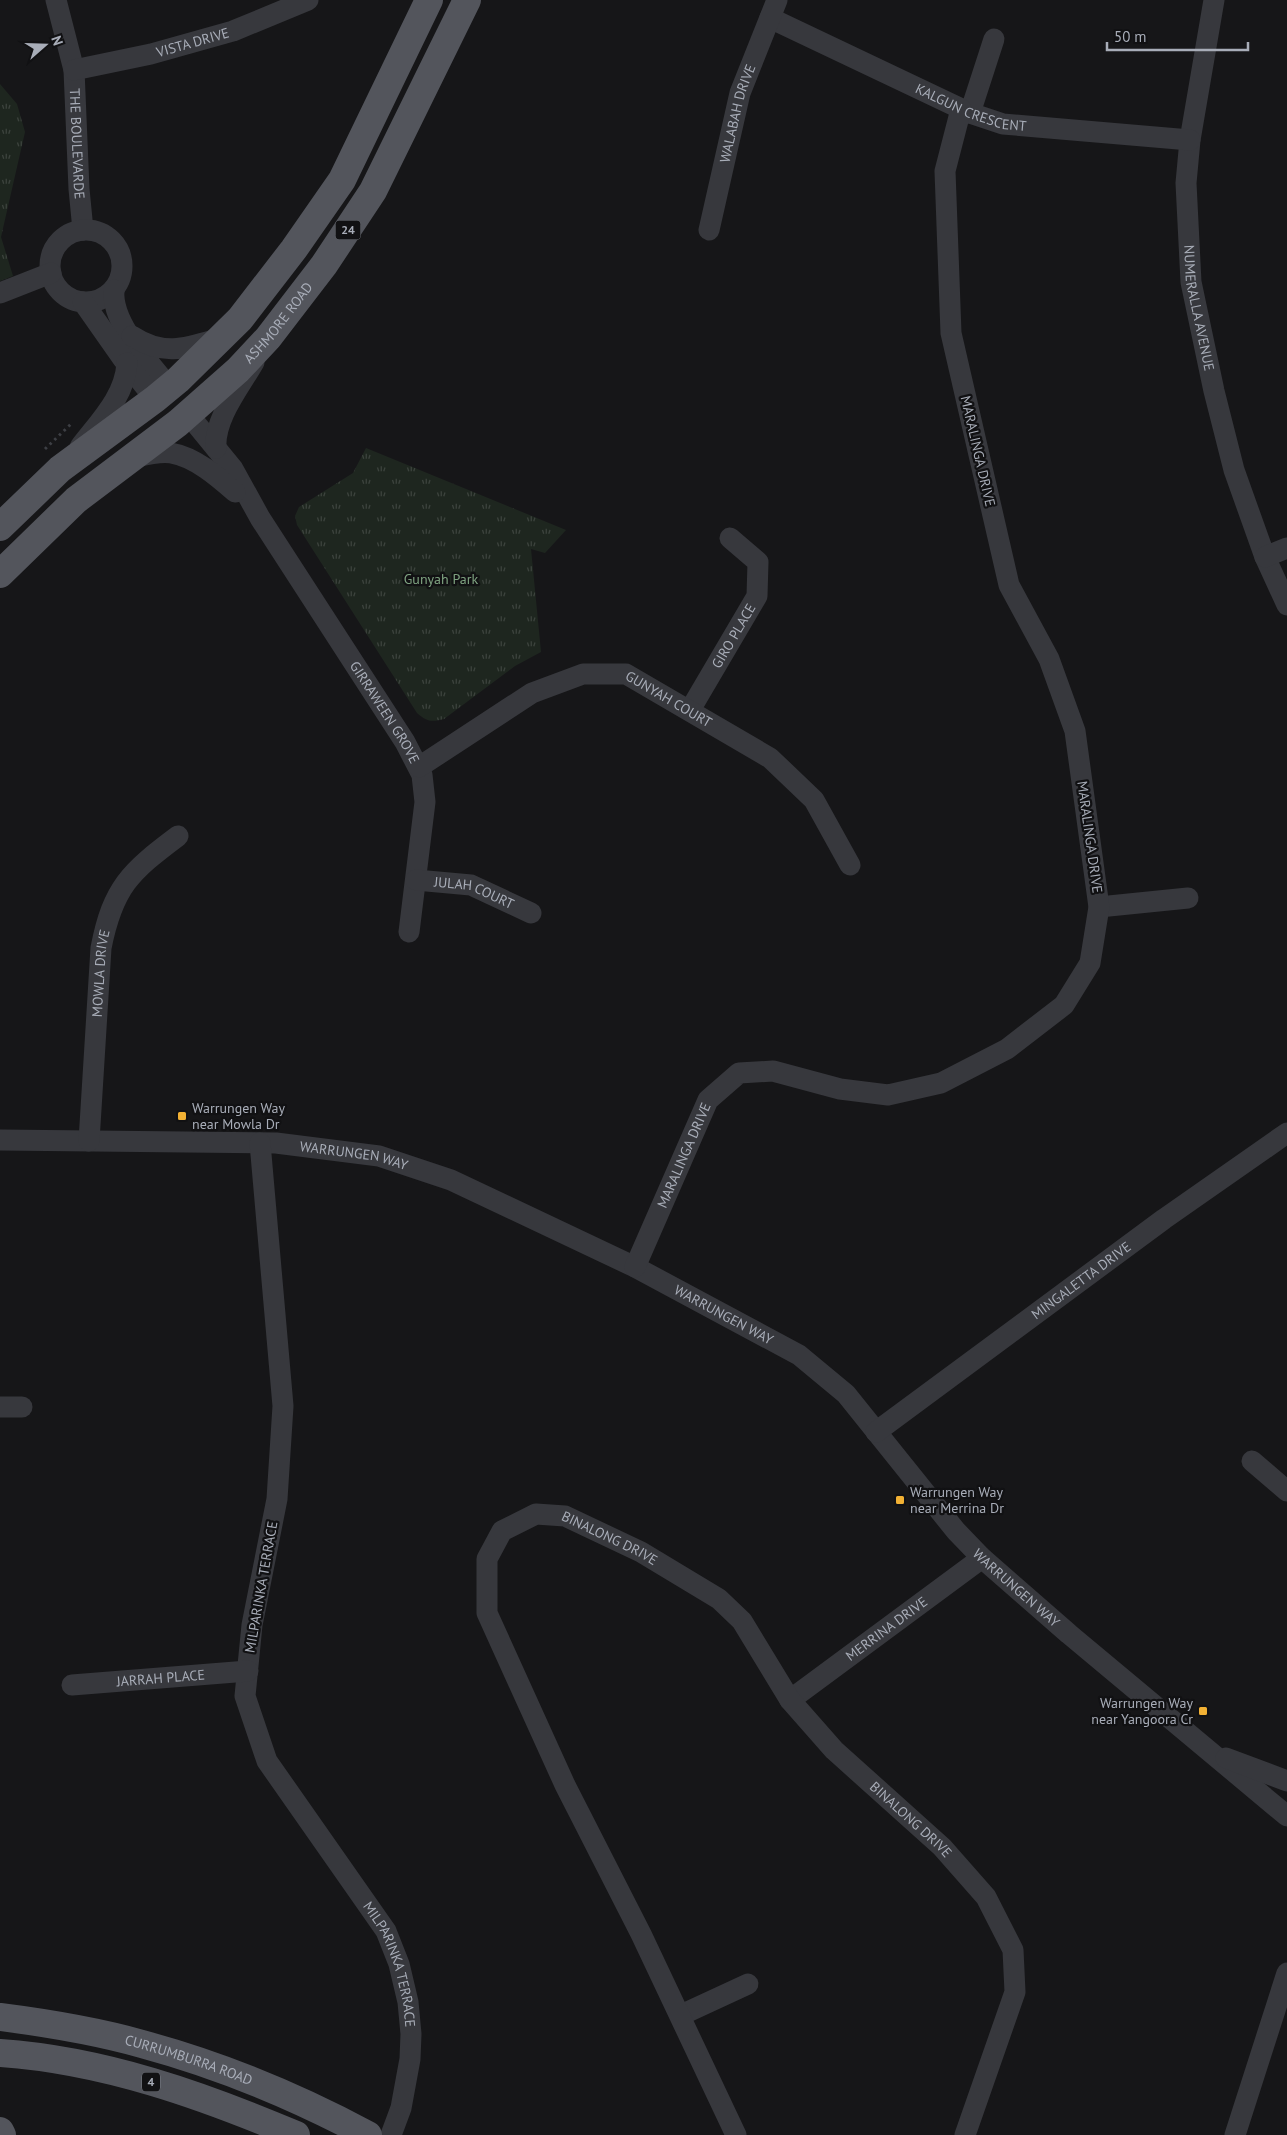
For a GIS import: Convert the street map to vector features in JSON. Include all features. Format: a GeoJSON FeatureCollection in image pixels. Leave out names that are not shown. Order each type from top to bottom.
{"type":"FeatureCollection","features":[{"type":"Feature","properties":{"kind":"main road","name":"24"},"geometry":{"type":"LineString","coordinates":[[0,526],[66,465],[162,393],[240,319],[294,249],[342,180],[429,0]]}},
{"type":"Feature","properties":{"kind":"main road","name":"ASHMORE ROAD"},"geometry":{"type":"LineString","coordinates":[[0,574],[76,500],[183,419],[238,370],[268,338],[324,265],[373,191],[467,0]]}},
{"type":"Feature","properties":{"kind":"main road"},"geometry":{"type":"LineString","coordinates":[[162,393],[183,419]]}},
{"type":"Feature","properties":{"kind":"main road","name":"CURRUMBURRA ROAD"},"geometry":{"type":"LineString","coordinates":[[0,2017],[92,2032],[184,2056],[296,2100],[368,2135]]}},
{"type":"Feature","properties":{"kind":"main road","name":"4"},"geometry":{"type":"LineString","coordinates":[[0,2053],[59,2060],[116,2072],[236,2110],[296,2135]]}},
{"type":"Feature","properties":{"kind":"main road"},"geometry":{"type":"LineString","coordinates":[[0,2131],[2,2135]]}},
{"type":"Feature","properties":{"kind":"street","name":"THE BOULEVARDE"},"geometry":{"type":"LineString","coordinates":[[56,0],[74,70],[79,190],[83,230]]}},
{"type":"Feature","properties":{"kind":"street","name":"VISTA DRIVE"},"geometry":{"type":"LineString","coordinates":[[74,70],[151,54],[234,31],[308,0]]}},
{"type":"Feature","properties":{"kind":"street","name":"NUMERALLA AVENUE"},"geometry":{"type":"LineString","coordinates":[[1214,0],[1190,140],[1186,183],[1186,222],[1191,282],[1214,391],[1234,470],[1265,557],[1287,605]]}},
{"type":"Feature","properties":{"kind":"street","name":"KALGUN CRESCENT"},"geometry":{"type":"LineString","coordinates":[[774,9],[965,111],[1003,124],[1190,140]]}},
{"type":"Feature","properties":{"kind":"street","name":"WALABAH DRIVE"},"geometry":{"type":"LineString","coordinates":[[709,230],[740,93],[774,9]]}},
{"type":"Feature","properties":{"kind":"street","name":"MARALINGA DRIVE"},"geometry":{"type":"LineString","coordinates":[[635,1267],[708,1100],[739,1073],[773,1071],[840,1089],[888,1095],[941,1083],[1007,1049],[1064,1005],[1090,963],[1099,907],[1075,731],[1049,659],[1009,585],[951,333],[945,171],[965,111],[994,39]]}},
{"type":"Feature","properties":{"kind":"street"},"geometry":{"type":"LineString","coordinates":[[114,290],[97,301],[83,302],[70,299],[60,291],[51,273],[51,258],[57,244],[69,235],[83,230],[96,231],[108,237],[120,253],[122,272],[114,290],[114,302],[117,313],[162,393]]}},
{"type":"Feature","properties":{"kind":"street"},"geometry":{"type":"LineString","coordinates":[[0,293],[51,273]]}},
{"type":"Feature","properties":{"kind":"street"},"geometry":{"type":"LineString","coordinates":[[83,302],[127,363],[162,393]]}},
{"type":"Feature","properties":{"kind":"street"},"geometry":{"type":"LineString","coordinates":[[128,333],[150,346],[170,350],[185,348],[222,337]]}},
{"type":"Feature","properties":{"kind":"street"},"geometry":{"type":"LineString","coordinates":[[216,448],[217,435],[227,410],[268,338]]}},
{"type":"Feature","properties":{"kind":"street"},"geometry":{"type":"LineString","coordinates":[[66,465],[119,395],[126,376],[127,363]]}},
{"type":"Feature","properties":{"kind":"street","name":"GIRRAWEEN GROVE"},"geometry":{"type":"LineString","coordinates":[[183,419],[216,448],[241,481],[260,518],[419,767],[424,782],[425,802],[409,932]]}},
{"type":"Feature","properties":{"kind":"street","name":"GIRRAWEEN GROVE"},"geometry":{"type":"LineString","coordinates":[[183,419],[235,492],[260,518]]}},
{"type":"Feature","properties":{"kind":"street"},"geometry":{"type":"LineString","coordinates":[[132,458],[163,453],[178,455],[210,472],[235,492]]}},
{"type":"Feature","properties":{"kind":"street","name":"GIRO PLACE"},"geometry":{"type":"LineString","coordinates":[[690,710],[757,596],[758,562],[730,538]]}},
{"type":"Feature","properties":{"kind":"street"},"geometry":{"type":"LineString","coordinates":[[1265,557],[1287,548]]}},
{"type":"Feature","properties":{"kind":"street","name":"GUNYAH COURT"},"geometry":{"type":"LineString","coordinates":[[419,767],[532,693],[583,674],[626,674],[770,758],[814,800],[850,865]]}},
{"type":"Feature","properties":{"kind":"street","name":"MOWLA DRIVE"},"geometry":{"type":"LineString","coordinates":[[89,1141],[101,948],[107,918],[131,874],[178,836]]}},
{"type":"Feature","properties":{"kind":"street","name":"JULAH COURT"},"geometry":{"type":"LineString","coordinates":[[416,880],[471,885],[530,913]]}},
{"type":"Feature","properties":{"kind":"street"},"geometry":{"type":"LineString","coordinates":[[1099,907],[1188,898]]}},
{"type":"Feature","properties":{"kind":"street","name":"MINGALETTA DRIVE"},"geometry":{"type":"LineString","coordinates":[[876,1432],[1164,1220],[1287,1133]]}},
{"type":"Feature","properties":{"kind":"street","name":"WARRUNGEN WAY"},"geometry":{"type":"LineString","coordinates":[[0,1140],[276,1143],[379,1156],[451,1180],[635,1267],[799,1355],[846,1394],[956,1531],[982,1558],[1287,1816]]}},
{"type":"Feature","properties":{"kind":"street","name":"MILPARINKA TERRACE"},"geometry":{"type":"LineString","coordinates":[[260,1143],[283,1406],[277,1499],[252,1625],[245,1696],[267,1761],[386,1931],[399,1964],[408,2002],[411,2034],[410,2059],[401,2108],[391,2135]]}},
{"type":"Feature","properties":{"kind":"street"},"geometry":{"type":"LineString","coordinates":[[0,1407],[22,1407]]}},
{"type":"Feature","properties":{"kind":"street"},"geometry":{"type":"LineString","coordinates":[[1252,1461],[1287,1491]]}},
{"type":"Feature","properties":{"kind":"street","name":"BINALONG DRIVE"},"geometry":{"type":"LineString","coordinates":[[736,2135],[681,2015],[564,1785],[487,1613],[488,1559],[502,1531],[536,1514],[565,1516],[641,1552],[719,1599],[742,1621],[790,1700],[834,1750],[942,1847],[986,1897],[1012,1950],[1015,1992],[964,2135]]}},
{"type":"Feature","properties":{"kind":"street","name":"MERRINA DRIVE"},"geometry":{"type":"LineString","coordinates":[[790,1700],[982,1558]]}},
{"type":"Feature","properties":{"kind":"street","name":"JARRAH PLACE"},"geometry":{"type":"LineString","coordinates":[[72,1685],[248,1671]]}},
{"type":"Feature","properties":{"kind":"street"},"geometry":{"type":"LineString","coordinates":[[1210,1752],[1287,1781]]}},
{"type":"Feature","properties":{"kind":"street"},"geometry":{"type":"LineString","coordinates":[[1235,2135],[1287,1973]]}},
{"type":"Feature","properties":{"kind":"street"},"geometry":{"type":"LineString","coordinates":[[681,2015],[748,1984]]}},
{"type":"Feature","properties":{"kind":"path"},"geometry":{"type":"LineString","coordinates":[[42,452],[77,418]]}},
{"type":"Feature","properties":{"kind":"green space"},"geometry":{"type":"Polygon","coordinates":[[[0,84],[17,104],[25,132],[1,237],[13,276],[0,281],[0,84]]]}},
{"type":"Feature","properties":{"kind":"green space","name":"Gunyah Park"},"geometry":{"type":"Polygon","coordinates":[[[366,448],[566,530],[545,553],[531,549],[541,652],[515,666],[444,719],[430,720],[417,713],[297,525],[295,516],[299,507],[353,473],[366,448]]]}},
{"type":"Feature","properties":{"kind":"place","name":"Warrungen Way near Mowla Dr"},"geometry":{"type":"Point","coordinates":[182,1116]}},
{"type":"Feature","properties":{"kind":"place","name":"Warrungen Way near Merrina Dr"},"geometry":{"type":"Point","coordinates":[900,1500]}},
{"type":"Feature","properties":{"kind":"place","name":"Warrungen Way near Yangoora Cr"},"geometry":{"type":"Point","coordinates":[1203,1711]}}]}
